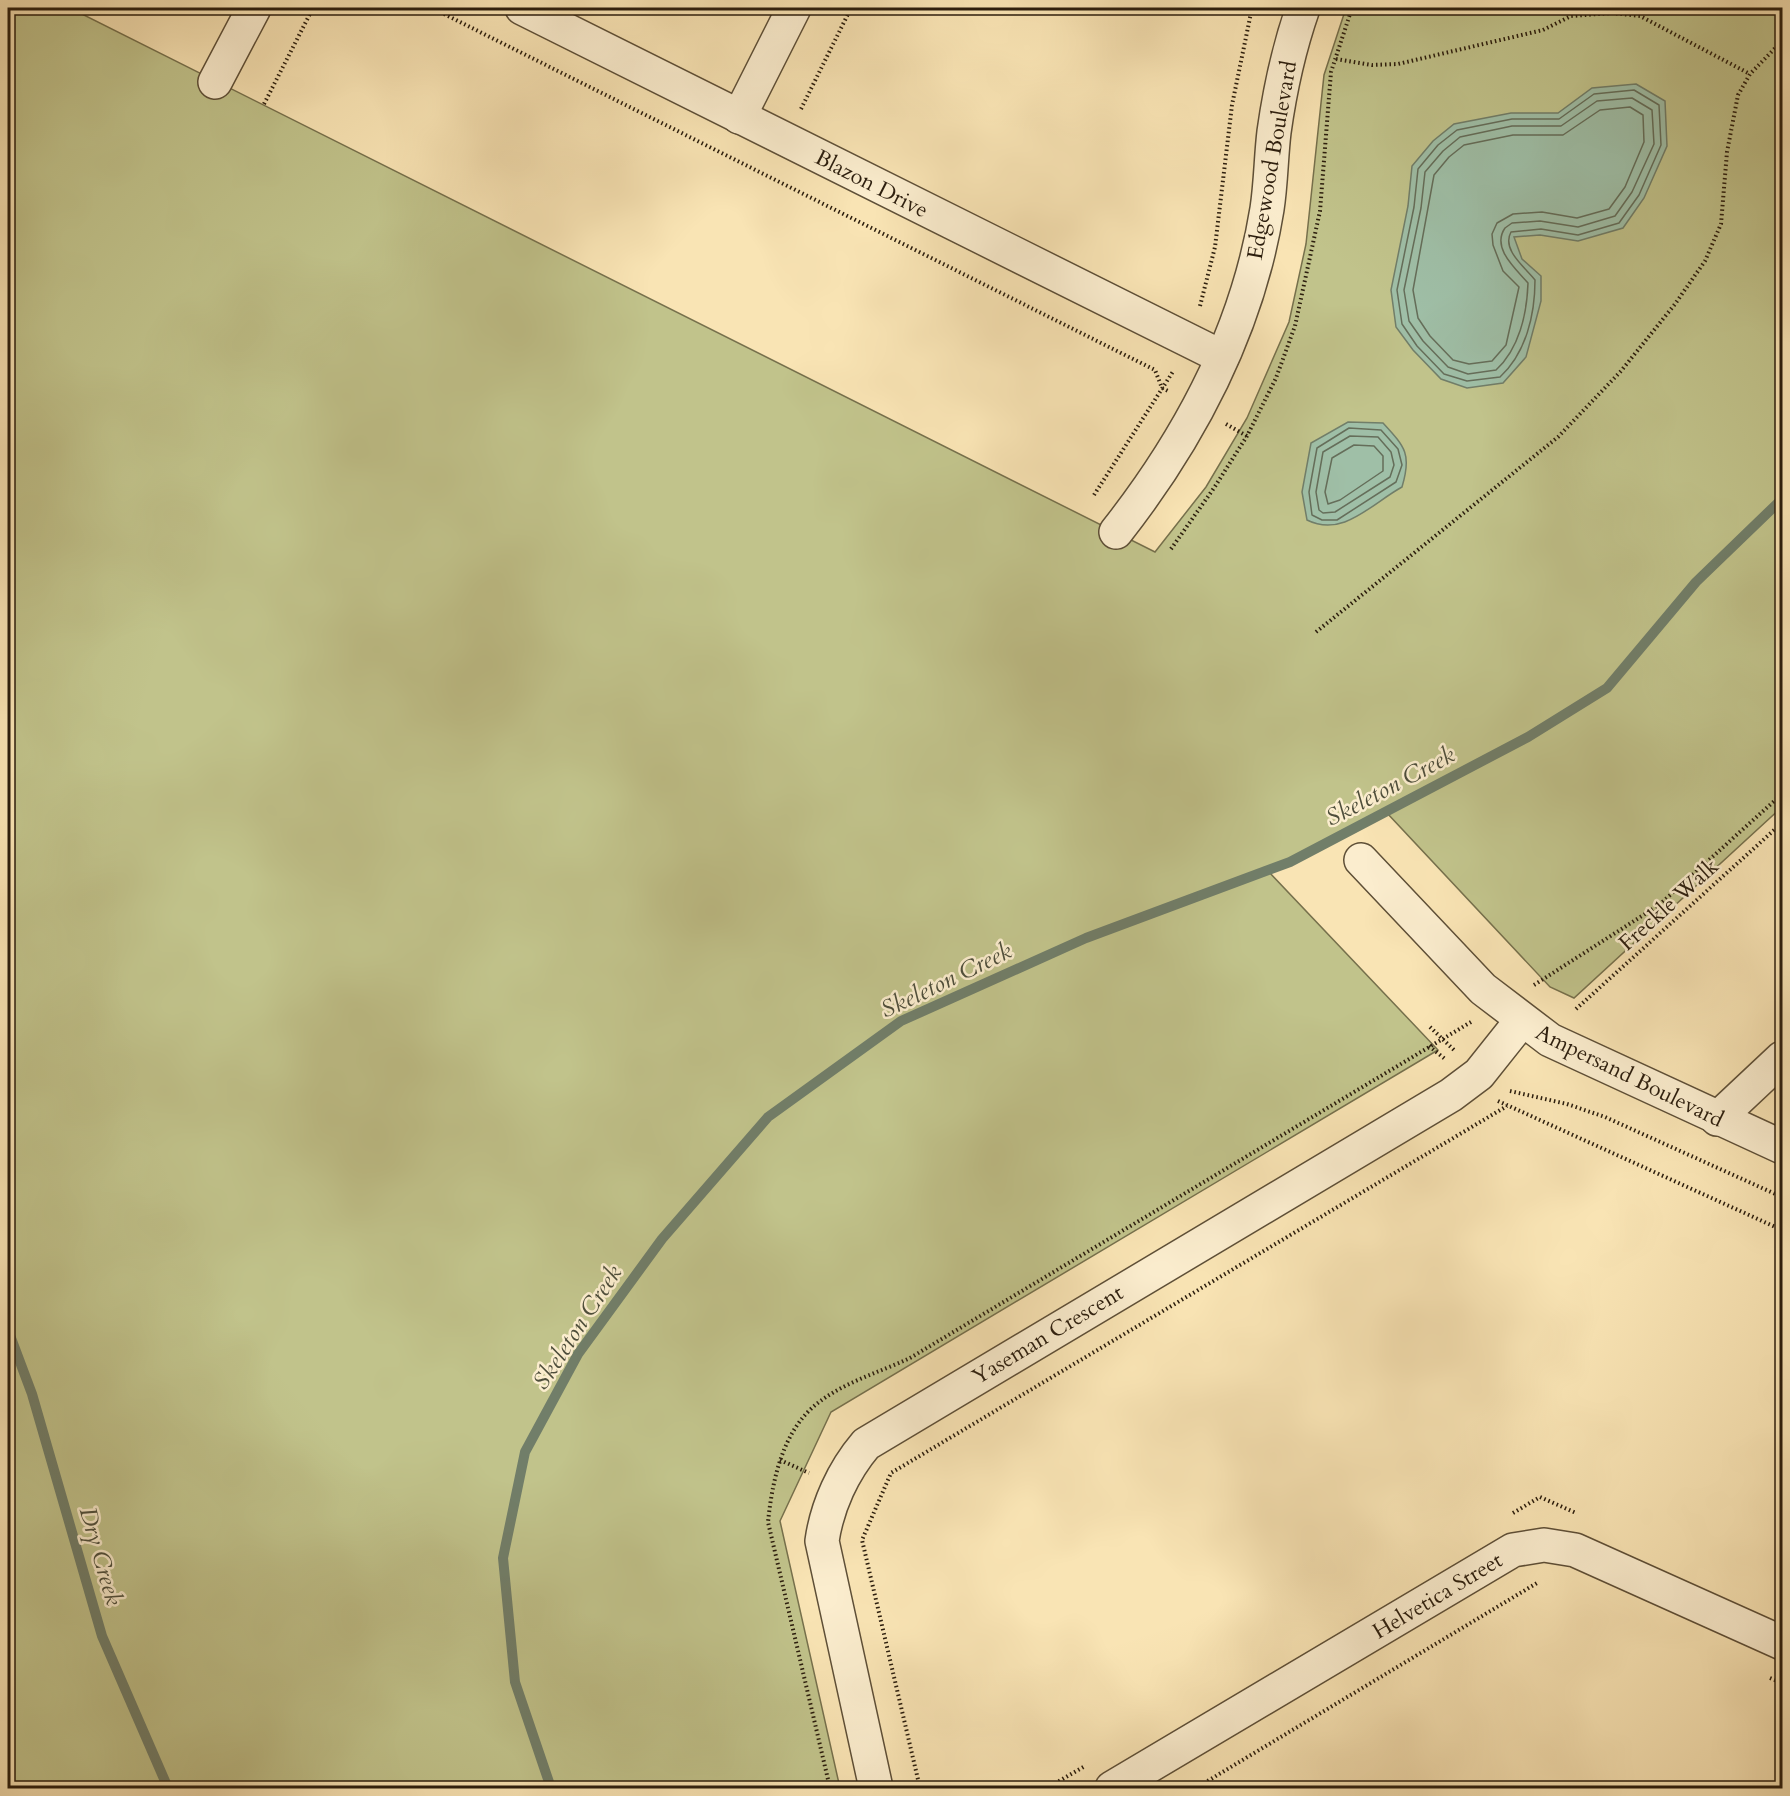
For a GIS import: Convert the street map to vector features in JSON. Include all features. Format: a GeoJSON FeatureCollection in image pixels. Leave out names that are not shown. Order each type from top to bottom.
{"type":"FeatureCollection","features":[{"type":"Feature","properties":{"kind":"street"},"geometry":{"type":"LineString","coordinates":[[216,82],[254,8]]}},
{"type":"Feature","properties":{"kind":"street","name":"Blazon Drive"},"geometry":{"type":"LineString","coordinates":[[522,8],[1222,357]]}},
{"type":"Feature","properties":{"kind":"street"},"geometry":{"type":"LineString","coordinates":[[739,117],[794,8]]}},
{"type":"Feature","properties":{"kind":"street","name":"Edgewood Boulevard"},"geometry":{"type":"LineString","coordinates":[[1116,532],[1153,485],[1199,408],[1242,304],[1267,209],[1283,74],[1303,8]]}},
{"type":"Feature","properties":{"kind":"street","name":"Ampersand Boulevard"},"geometry":{"type":"LineString","coordinates":[[1361,860],[1483,990],[1550,1040],[1782,1148]]}},
{"type":"Feature","properties":{"kind":"street","name":"Yaseman Crescent"},"geometry":{"type":"LineString","coordinates":[[876,1788],[822,1540],[825,1517],[852,1461],[866,1444],[1451,1095],[1483,1084],[1513,1012]]}},
{"type":"Feature","properties":{"kind":"street"},"geometry":{"type":"LineString","coordinates":[[1717,1119],[1782,1058]]}},
{"type":"Feature","properties":{"kind":"street","name":"Helvetica Street"},"geometry":{"type":"LineString","coordinates":[[1112,1788],[1513,1550],[1544,1545],[1575,1550],[1782,1643]]}},
{"type":"Feature","properties":{"kind":"path"},"geometry":{"type":"LineString","coordinates":[[264,104],[312,8]]}},
{"type":"Feature","properties":{"kind":"path"},"geometry":{"type":"LineString","coordinates":[[432,8],[1155,370],[1162,388],[1199,408]]}},
{"type":"Feature","properties":{"kind":"path"},"geometry":{"type":"LineString","coordinates":[[800,109],[851,8]]}},
{"type":"Feature","properties":{"kind":"path"},"geometry":{"type":"LineString","coordinates":[[1200,306],[1215,247],[1232,105],[1252,8]]}},
{"type":"Feature","properties":{"kind":"path"},"geometry":{"type":"LineString","coordinates":[[1336,59],[1372,65],[1398,64],[1543,30],[1571,16],[1612,13],[1640,16],[1750,74]]}},
{"type":"Feature","properties":{"kind":"path"},"geometry":{"type":"LineString","coordinates":[[1316,632],[1558,437],[1622,371],[1675,304],[1705,261],[1720,224],[1727,152],[1738,94],[1750,74],[1782,41]]}},
{"type":"Feature","properties":{"kind":"path"},"geometry":{"type":"LineString","coordinates":[[1459,1028],[1513,1012],[1659,905],[1782,794]]}},
{"type":"Feature","properties":{"kind":"path","name":"Freckle Walk"},"geometry":{"type":"LineString","coordinates":[[1576,1010],[1782,823]]}},
{"type":"Feature","properties":{"kind":"path"},"geometry":{"type":"LineString","coordinates":[[1430,1027],[1483,1084],[1507,1106],[1782,1230]]}},
{"type":"Feature","properties":{"kind":"path"},"geometry":{"type":"LineString","coordinates":[[1483,1084],[1567,1104],[1605,1117],[1782,1197]]}},
{"type":"Feature","properties":{"kind":"path"},"geometry":{"type":"LineString","coordinates":[[920,1788],[862,1540],[891,1473],[1507,1106]]}},
{"type":"Feature","properties":{"kind":"path"},"geometry":{"type":"LineString","coordinates":[[1196,1788],[1535,1584],[1542,1582]]}},
{"type":"Feature","properties":{"kind":"path"},"geometry":{"type":"LineString","coordinates":[[1761,1674],[1782,1683]]}},
{"type":"Feature","properties":{"kind":"green space"},"geometry":{"type":"Polygon","coordinates":[[[8,8],[70,8],[1155,552],[1206,487],[1247,418],[1289,322],[1306,244],[1324,75],[1346,8],[1782,8],[1782,807],[1574,998],[1550,987],[1386,812],[1290,862],[1267,870],[1438,1050],[831,1412],[780,1521],[840,1788],[8,1788],[8,8]]]}},
{"type":"Feature","properties":{"kind":"water"},"geometry":{"type":"Polygon","coordinates":[[[1636,84],[1665,101],[1667,146],[1644,198],[1623,228],[1578,241],[1540,235],[1514,237],[1522,259],[1541,276],[1541,301],[1526,357],[1503,383],[1467,388],[1441,379],[1413,350],[1396,327],[1391,290],[1408,206],[1412,166],[1433,141],[1454,124],[1511,113],[1558,113],[1592,88],[1636,84]]]}},
{"type":"Feature","properties":{"kind":"water"},"geometry":{"type":"Polygon","coordinates":[[[1348,422],[1383,423],[1397,438],[1406,459],[1402,487],[1368,510],[1345,522],[1333,525],[1307,520],[1302,492],[1311,443],[1348,422]]]}},
{"type":"Feature","properties":{"kind":"waterway","name":"Skeleton Creek"},"geometry":{"type":"LineString","coordinates":[[551,1788],[515,1682],[503,1558],[525,1452],[578,1354],[662,1239],[768,1117],[901,1021],[1086,938],[1290,862],[1528,737],[1607,688],[1696,582],[1782,499]]}},
{"type":"Feature","properties":{"kind":"waterway","name":"Dry Creek"},"geometry":{"type":"LineString","coordinates":[[8,1330],[32,1394],[102,1636],[168,1788]]}}]}
